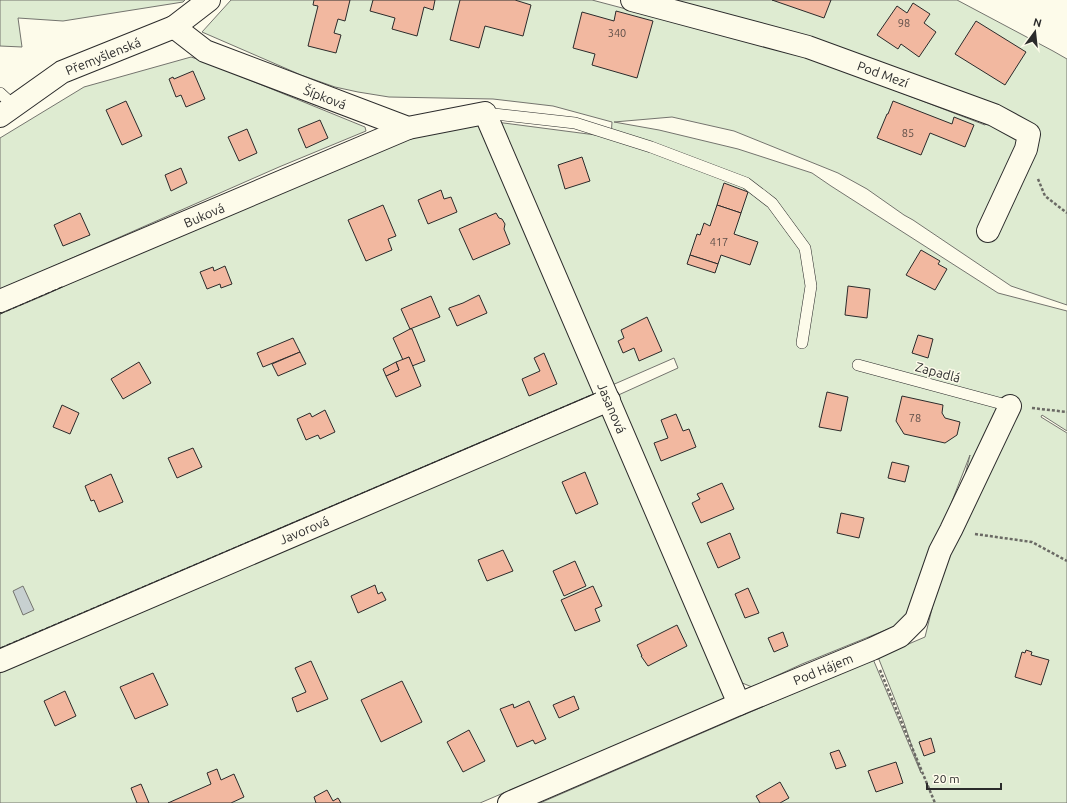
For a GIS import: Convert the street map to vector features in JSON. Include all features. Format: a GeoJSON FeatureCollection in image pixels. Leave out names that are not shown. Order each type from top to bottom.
{"type":"FeatureCollection","features":[{"type":"Feature","properties":{"kind":"street","name":"Přemyšlenská"},"geometry":{"type":"LineString","coordinates":[[5,105],[62,72],[174,27],[209,0]]}},
{"type":"Feature","properties":{"kind":"street","name":"Pod Mezí"},"geometry":{"type":"LineString","coordinates":[[632,0],[808,47],[994,115],[1028,134],[1026,149]]}},
{"type":"Feature","properties":{"kind":"street","name":"Šípková"},"geometry":{"type":"LineString","coordinates":[[174,27],[205,52],[408,128]]}},
{"type":"Feature","properties":{"kind":"street"},"geometry":{"type":"LineString","coordinates":[[408,128],[485,113]]}},
{"type":"Feature","properties":{"kind":"street","name":"Jasanová"},"geometry":{"type":"LineString","coordinates":[[485,113],[739,704]]}},
{"type":"Feature","properties":{"kind":"street","name":"Buková"},"geometry":{"type":"LineString","coordinates":[[0,301],[408,128]]}},
{"type":"Feature","properties":{"kind":"street"},"geometry":{"type":"LineString","coordinates":[[988,231],[1026,149]]}},
{"type":"Feature","properties":{"kind":"street","name":"Javorová"},"geometry":{"type":"LineString","coordinates":[[0,661],[609,400]]}},
{"type":"Feature","properties":{"kind":"street","name":"Pod Hájem"},"geometry":{"type":"LineString","coordinates":[[509,803],[900,636],[916,620],[940,551],[1010,406]]}},
{"type":"Feature","properties":{"kind":"lane"},"geometry":{"type":"LineString","coordinates":[[485,113],[576,123],[651,147],[746,183],[772,202],[805,248],[811,286],[802,343]]}},
{"type":"Feature","properties":{"kind":"lane","name":"Zapadlá"},"geometry":{"type":"LineString","coordinates":[[858,365],[1010,406]]}},
{"type":"Feature","properties":{"kind":"path"},"geometry":{"type":"LineString","coordinates":[[1026,149],[1045,196],[1067,213]]}},
{"type":"Feature","properties":{"kind":"path"},"geometry":{"type":"LineString","coordinates":[[1010,406],[1067,412]]}},
{"type":"Feature","properties":{"kind":"path"},"geometry":{"type":"LineString","coordinates":[[951,530],[1032,542],[1067,561]]}},
{"type":"Feature","properties":{"kind":"path"},"geometry":{"type":"LineString","coordinates":[[872,649],[935,803]]}},
{"type":"Feature","properties":{"kind":"green space"},"geometry":{"type":"Polygon","coordinates":[[[0,0],[185,0],[183,2],[63,21],[18,18],[22,47],[0,46],[0,0]]]}},
{"type":"Feature","properties":{"kind":"green space"},"geometry":{"type":"Polygon","coordinates":[[[231,0],[592,0],[808,57],[985,125],[998,111],[666,0],[957,0],[1067,59],[1067,305],[1011,286],[867,189],[838,173],[734,131],[672,117],[614,122],[659,130],[738,149],[812,173],[998,293],[1067,311],[1067,431],[1042,415],[1041,417],[1067,433],[1067,803],[540,803],[873,659],[921,773],[903,720],[878,657],[925,637],[970,455],[926,568],[918,599],[903,623],[802,664],[752,687],[735,680],[614,397],[678,368],[674,358],[610,386],[496,122],[611,137],[612,122],[553,106],[493,99],[389,97],[335,87],[301,75],[202,32],[231,0]]]}},
{"type":"Feature","properties":{"kind":"green space"},"geometry":{"type":"Polygon","coordinates":[[[191,57],[365,127],[366,131],[279,167],[0,289],[0,138],[84,87],[191,57]]]}},
{"type":"Feature","properties":{"kind":"green space"},"geometry":{"type":"Polygon","coordinates":[[[484,123],[600,391],[0,648],[0,314],[151,246],[404,136],[484,123]]]}},
{"type":"Feature","properties":{"kind":"green space"},"geometry":{"type":"Polygon","coordinates":[[[608,411],[731,696],[480,803],[0,803],[0,673],[608,411]]]}},
{"type":"Feature","properties":{"kind":"shaded area"},"geometry":{"type":"Polygon","coordinates":[[[23,586],[34,610],[23,615],[13,591],[23,586]]]}},
{"type":"Feature","properties":{"kind":"building"},"geometry":{"type":"Polygon","coordinates":[[[314,0],[350,0],[345,21],[338,19],[334,33],[341,35],[336,53],[308,46],[318,6],[313,5],[314,0]]]}},
{"type":"Feature","properties":{"kind":"building"},"geometry":{"type":"Polygon","coordinates":[[[373,0],[435,0],[433,10],[424,7],[417,36],[392,29],[395,18],[370,11],[373,0]]]}},
{"type":"Feature","properties":{"kind":"building"},"geometry":{"type":"Polygon","coordinates":[[[460,0],[515,0],[531,5],[523,36],[485,26],[479,48],[450,40],[460,0]]]}},
{"type":"Feature","properties":{"kind":"building"},"geometry":{"type":"Polygon","coordinates":[[[772,0],[831,0],[824,18],[772,0]]]}},
{"type":"Feature","properties":{"kind":"building"},"geometry":{"type":"Polygon","coordinates":[[[913,3],[930,14],[924,23],[936,32],[919,57],[901,44],[898,49],[877,35],[897,6],[907,13],[913,3]]]}},
{"type":"Feature","properties":{"kind":"building"},"geometry":{"type":"Polygon","coordinates":[[[616,11],[653,21],[637,78],[592,65],[595,54],[573,48],[582,12],[614,21],[616,11]]]}},
{"type":"Feature","properties":{"kind":"building"},"geometry":{"type":"Polygon","coordinates":[[[976,21],[1026,52],[1005,85],[955,54],[976,21]]]}},
{"type":"Feature","properties":{"kind":"building"},"geometry":{"type":"Polygon","coordinates":[[[193,71],[205,99],[186,107],[181,95],[176,97],[169,79],[173,77],[174,79],[193,71]]]}},
{"type":"Feature","properties":{"kind":"building"},"geometry":{"type":"Polygon","coordinates":[[[126,101],[142,136],[122,145],[106,110],[126,101]]]}},
{"type":"Feature","properties":{"kind":"building"},"geometry":{"type":"Polygon","coordinates":[[[893,101],[952,124],[954,117],[974,125],[965,147],[930,133],[921,155],[877,138],[893,101]]]}},
{"type":"Feature","properties":{"kind":"building"},"geometry":{"type":"Polygon","coordinates":[[[320,120],[328,138],[306,148],[298,129],[320,120]]]}},
{"type":"Feature","properties":{"kind":"building"},"geometry":{"type":"Polygon","coordinates":[[[247,129],[257,153],[239,161],[228,137],[247,129]]]}},
{"type":"Feature","properties":{"kind":"building"},"geometry":{"type":"Polygon","coordinates":[[[582,157],[590,181],[565,189],[558,165],[582,157]]]}},
{"type":"Feature","properties":{"kind":"building"},"geometry":{"type":"Polygon","coordinates":[[[181,168],[187,183],[171,191],[165,175],[181,168]]]}},
{"type":"Feature","properties":{"kind":"building"},"geometry":{"type":"Polygon","coordinates":[[[724,183],[748,192],[741,213],[717,205],[724,183]]]}},
{"type":"Feature","properties":{"kind":"building"},"geometry":{"type":"Polygon","coordinates":[[[441,190],[444,199],[451,197],[457,212],[428,224],[418,200],[441,190]]]}},
{"type":"Feature","properties":{"kind":"building"},"geometry":{"type":"Polygon","coordinates":[[[383,205],[396,236],[388,239],[392,250],[366,261],[348,220],[383,205]]]}},
{"type":"Feature","properties":{"kind":"building"},"geometry":{"type":"Polygon","coordinates":[[[717,205],[741,213],[734,234],[758,242],[750,265],[721,255],[718,264],[690,255],[697,234],[700,235],[704,223],[710,226],[717,205]]]}},
{"type":"Feature","properties":{"kind":"building"},"geometry":{"type":"Polygon","coordinates":[[[80,213],[90,235],[63,246],[54,225],[80,213]]]}},
{"type":"Feature","properties":{"kind":"building"},"geometry":{"type":"Polygon","coordinates":[[[496,213],[505,224],[504,229],[510,244],[473,260],[459,229],[496,213]]]}},
{"type":"Feature","properties":{"kind":"building"},"geometry":{"type":"Polygon","coordinates":[[[921,250],[940,261],[938,264],[947,269],[935,290],[906,275],[921,250]]]}},
{"type":"Feature","properties":{"kind":"building"},"geometry":{"type":"Polygon","coordinates":[[[690,255],[718,264],[715,273],[687,264],[690,255]]]}},
{"type":"Feature","properties":{"kind":"building"},"geometry":{"type":"Polygon","coordinates":[[[225,266],[232,284],[221,288],[220,284],[207,289],[200,272],[213,267],[214,271],[225,266]]]}},
{"type":"Feature","properties":{"kind":"building"},"geometry":{"type":"Polygon","coordinates":[[[848,286],[870,289],[867,318],[845,315],[848,286]]]}},
{"type":"Feature","properties":{"kind":"building"},"geometry":{"type":"Polygon","coordinates":[[[479,295],[487,313],[457,326],[449,308],[479,295]]]}},
{"type":"Feature","properties":{"kind":"building"},"geometry":{"type":"Polygon","coordinates":[[[431,296],[440,317],[410,329],[401,309],[431,296]]]}},
{"type":"Feature","properties":{"kind":"building"},"geometry":{"type":"Polygon","coordinates":[[[647,317],[662,351],[639,361],[634,348],[623,353],[618,341],[624,338],[621,330],[647,317]]]}},
{"type":"Feature","properties":{"kind":"building"},"geometry":{"type":"Polygon","coordinates":[[[412,329],[425,361],[412,366],[409,357],[403,360],[393,338],[412,329]]]}},
{"type":"Feature","properties":{"kind":"building"},"geometry":{"type":"Polygon","coordinates":[[[918,335],[933,339],[928,358],[912,353],[918,335]]]}},
{"type":"Feature","properties":{"kind":"building"},"geometry":{"type":"Polygon","coordinates":[[[293,338],[300,352],[263,367],[257,353],[293,338]]]}},
{"type":"Feature","properties":{"kind":"building"},"geometry":{"type":"Polygon","coordinates":[[[300,352],[306,364],[278,376],[272,364],[300,352]]]}},
{"type":"Feature","properties":{"kind":"building"},"geometry":{"type":"Polygon","coordinates":[[[544,353],[557,384],[529,396],[522,379],[540,371],[534,358],[544,353]]]}},
{"type":"Feature","properties":{"kind":"building"},"geometry":{"type":"Polygon","coordinates":[[[409,357],[421,386],[396,397],[386,376],[399,370],[396,362],[409,357]]]}},
{"type":"Feature","properties":{"kind":"building"},"geometry":{"type":"Polygon","coordinates":[[[139,362],[151,383],[123,399],[111,379],[139,362]]]}},
{"type":"Feature","properties":{"kind":"building"},"geometry":{"type":"Polygon","coordinates":[[[396,362],[399,370],[386,376],[383,369],[396,362]]]}},
{"type":"Feature","properties":{"kind":"building"},"geometry":{"type":"Polygon","coordinates":[[[827,392],[848,397],[841,431],[819,427],[827,392]]]}},
{"type":"Feature","properties":{"kind":"building"},"geometry":{"type":"Polygon","coordinates":[[[902,396],[943,405],[942,413],[945,418],[960,422],[957,435],[945,443],[904,434],[896,421],[902,396]]]}},
{"type":"Feature","properties":{"kind":"building"},"geometry":{"type":"Polygon","coordinates":[[[62,405],[79,413],[70,434],[53,427],[62,405]]]}},
{"type":"Feature","properties":{"kind":"building"},"geometry":{"type":"Polygon","coordinates":[[[325,410],[335,432],[320,439],[318,435],[306,440],[297,419],[310,413],[312,417],[325,410]]]}},
{"type":"Feature","properties":{"kind":"building"},"geometry":{"type":"Polygon","coordinates":[[[676,414],[683,431],[689,429],[696,447],[661,461],[654,443],[668,438],[661,420],[676,414]]]}},
{"type":"Feature","properties":{"kind":"building"},"geometry":{"type":"Polygon","coordinates":[[[193,448],[202,467],[177,478],[168,458],[193,448]]]}},
{"type":"Feature","properties":{"kind":"building"},"geometry":{"type":"Polygon","coordinates":[[[892,462],[909,466],[905,482],[888,478],[892,462]]]}},
{"type":"Feature","properties":{"kind":"building"},"geometry":{"type":"Polygon","coordinates":[[[585,472],[598,504],[576,514],[562,482],[585,472]]]}},
{"type":"Feature","properties":{"kind":"building"},"geometry":{"type":"Polygon","coordinates":[[[111,474],[123,502],[99,512],[94,500],[91,501],[85,486],[111,474]]]}},
{"type":"Feature","properties":{"kind":"building"},"geometry":{"type":"Polygon","coordinates":[[[722,483],[734,509],[701,523],[692,503],[700,499],[697,494],[722,483]]]}},
{"type":"Feature","properties":{"kind":"building"},"geometry":{"type":"Polygon","coordinates":[[[841,513],[864,518],[859,538],[837,533],[841,513]]]}},
{"type":"Feature","properties":{"kind":"building"},"geometry":{"type":"Polygon","coordinates":[[[730,533],[740,558],[718,568],[707,543],[730,533]]]}},
{"type":"Feature","properties":{"kind":"building"},"geometry":{"type":"Polygon","coordinates":[[[503,550],[513,571],[487,581],[478,560],[503,550]]]}},
{"type":"Feature","properties":{"kind":"building"},"geometry":{"type":"Polygon","coordinates":[[[575,561],[586,586],[564,596],[553,571],[575,561]]]}},
{"type":"Feature","properties":{"kind":"building"},"geometry":{"type":"Polygon","coordinates":[[[375,585],[378,594],[382,592],[386,600],[358,613],[351,596],[375,585]]]}},
{"type":"Feature","properties":{"kind":"building"},"geometry":{"type":"Polygon","coordinates":[[[593,586],[602,606],[595,609],[600,621],[575,631],[561,600],[593,586]]]}},
{"type":"Feature","properties":{"kind":"building"},"geometry":{"type":"Polygon","coordinates":[[[748,588],[759,613],[745,618],[735,594],[748,588]]]}},
{"type":"Feature","properties":{"kind":"building"},"geometry":{"type":"Polygon","coordinates":[[[677,625],[687,646],[648,666],[641,656],[637,645],[677,625]]]}},
{"type":"Feature","properties":{"kind":"building"},"geometry":{"type":"Polygon","coordinates":[[[783,632],[788,646],[774,652],[768,638],[783,632]]]}},
{"type":"Feature","properties":{"kind":"building"},"geometry":{"type":"Polygon","coordinates":[[[1026,650],[1032,652],[1031,655],[1049,660],[1041,685],[1015,677],[1022,652],[1025,653],[1026,650]]]}},
{"type":"Feature","properties":{"kind":"building"},"geometry":{"type":"Polygon","coordinates":[[[311,661],[328,699],[297,712],[292,698],[306,692],[295,668],[311,661]]]}},
{"type":"Feature","properties":{"kind":"building"},"geometry":{"type":"Polygon","coordinates":[[[153,673],[168,705],[135,719],[120,687],[153,673]]]}},
{"type":"Feature","properties":{"kind":"building"},"geometry":{"type":"Polygon","coordinates":[[[402,681],[422,722],[381,742],[361,700],[402,681]]]}},
{"type":"Feature","properties":{"kind":"building"},"geometry":{"type":"Polygon","coordinates":[[[65,691],[76,716],[55,726],[44,701],[65,691]]]}},
{"type":"Feature","properties":{"kind":"building"},"geometry":{"type":"Polygon","coordinates":[[[574,696],[579,709],[559,718],[553,705],[574,696]]]}},
{"type":"Feature","properties":{"kind":"building"},"geometry":{"type":"Polygon","coordinates":[[[529,701],[546,739],[535,744],[533,740],[517,747],[500,709],[513,704],[514,708],[529,701]]]}},
{"type":"Feature","properties":{"kind":"building"},"geometry":{"type":"Polygon","coordinates":[[[469,730],[485,761],[463,772],[447,742],[469,730]]]}},
{"type":"Feature","properties":{"kind":"building"},"geometry":{"type":"Polygon","coordinates":[[[931,738],[935,752],[924,756],[919,742],[931,738]]]}},
{"type":"Feature","properties":{"kind":"building"},"geometry":{"type":"Polygon","coordinates":[[[839,750],[846,766],[836,769],[830,753],[839,750]]]}},
{"type":"Feature","properties":{"kind":"building"},"geometry":{"type":"Polygon","coordinates":[[[896,762],[903,783],[876,792],[868,771],[896,762]]]}},
{"type":"Feature","properties":{"kind":"building"},"geometry":{"type":"Polygon","coordinates":[[[217,769],[221,780],[234,774],[244,797],[231,803],[168,803],[211,784],[207,773],[217,769]]]}},
{"type":"Feature","properties":{"kind":"building"},"geometry":{"type":"Polygon","coordinates":[[[780,782],[789,798],[780,803],[760,803],[756,796],[780,782]]]}},
{"type":"Feature","properties":{"kind":"building"},"geometry":{"type":"Polygon","coordinates":[[[141,784],[149,803],[137,803],[131,788],[141,784]]]}},
{"type":"Feature","properties":{"kind":"building"},"geometry":{"type":"Polygon","coordinates":[[[327,790],[333,801],[338,798],[341,803],[316,803],[314,797],[327,790]]]}},
{"type":"Feature","properties":{"kind":"fence"},"geometry":{"type":"LineString","coordinates":[[0,314],[64,286]]}},
{"type":"Feature","properties":{"kind":"fence"},"geometry":{"type":"LineString","coordinates":[[0,648],[596,393]]}}]}
